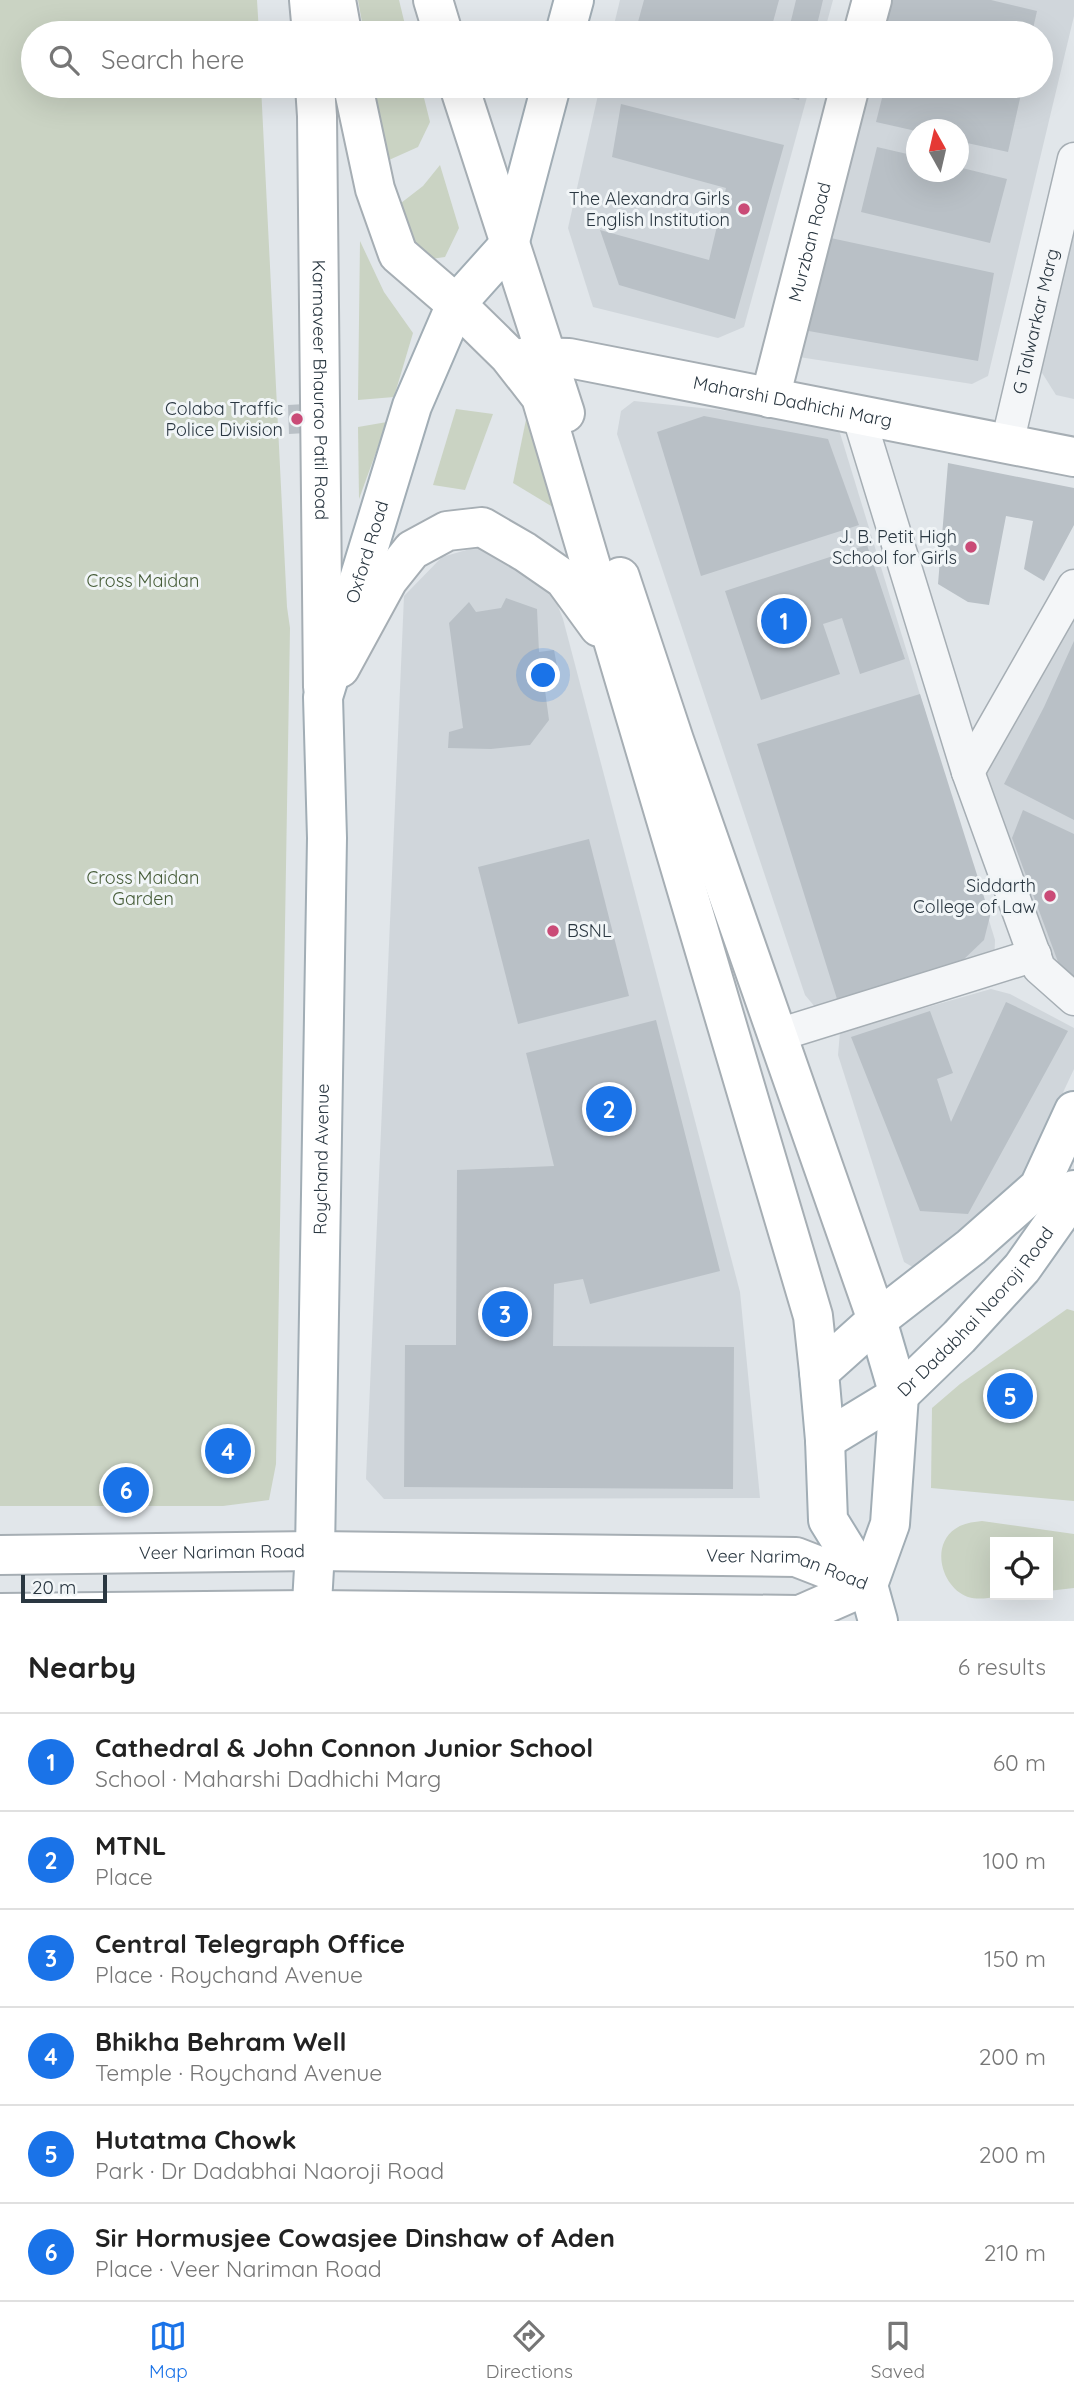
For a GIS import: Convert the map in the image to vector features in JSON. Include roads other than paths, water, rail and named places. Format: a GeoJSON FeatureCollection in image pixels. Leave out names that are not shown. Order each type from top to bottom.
{"type":"FeatureCollection","features":[{"type":"Feature","properties":{"kind":"main road"},"geometry":{"type":"LineString","coordinates":[[309,0],[311,21]]}},
{"type":"Feature","properties":{"kind":"main road"},"geometry":{"type":"LineString","coordinates":[[336,0],[340,21]]}},
{"type":"Feature","properties":{"kind":"main road"},"geometry":{"type":"LineString","coordinates":[[433,0],[439,21]]}},
{"type":"Feature","properties":{"kind":"main road"},"geometry":{"type":"LineString","coordinates":[[568,21],[574,0]]}},
{"type":"Feature","properties":{"kind":"main road"},"geometry":{"type":"LineString","coordinates":[[866,21],[872,0]]}},
{"type":"Feature","properties":{"kind":"main road","name":"Karmaveer Bhaurao Patil Road"},"geometry":{"type":"LineString","coordinates":[[316,98],[323,697]]}},
{"type":"Feature","properties":{"kind":"main road"},"geometry":{"type":"LineString","coordinates":[[356,98],[375,189],[398,254],[456,304],[509,356],[541,397],[813,1316],[825,1440],[828,1520],[868,1585],[878,1621]]}},
{"type":"Feature","properties":{"kind":"main road"},"geometry":{"type":"LineString","coordinates":[[463,98],[674,740],[877,1320],[899,1395],[825,1440]]}},
{"type":"Feature","properties":{"kind":"main road"},"geometry":{"type":"LineString","coordinates":[[509,245],[544,98]]}},
{"type":"Feature","properties":{"kind":"main road","name":"Murzban Road"},"geometry":{"type":"LineString","coordinates":[[770,397],[847,98]]}},
{"type":"Feature","properties":{"kind":"main road","name":"Oxford Road"},"geometry":{"type":"LineString","coordinates":[[323,697],[412,406],[456,304],[509,245]]}},
{"type":"Feature","properties":{"kind":"main road","name":"Maharshi Dadhichi Marg"},"geometry":{"type":"LineString","coordinates":[[509,356],[569,359],[1074,457]]}},
{"type":"Feature","properties":{"kind":"main road"},"geometry":{"type":"LineString","coordinates":[[323,697],[388,580],[412,550],[447,531],[482,527],[554,572],[564,579],[615,648]]}},
{"type":"Feature","properties":{"kind":"main road","name":"Roychand Avenue"},"geometry":{"type":"LineString","coordinates":[[311,1615],[315,1550],[327,838],[323,697]]}},
{"type":"Feature","properties":{"kind":"main road"},"geometry":{"type":"LineString","coordinates":[[818,1368],[971,1247],[1039,1187],[1074,1111]]}},
{"type":"Feature","properties":{"kind":"main road","name":"Dr Dadabhai Naoroji Road"},"geometry":{"type":"LineString","coordinates":[[868,1585],[890,1524],[899,1395],[1023,1268],[1074,1190]]}},
{"type":"Feature","properties":{"kind":"main road","name":"Veer Nariman Road"},"geometry":{"type":"LineString","coordinates":[[0,1555],[315,1550],[796,1557],[868,1585]]}},
{"type":"Feature","properties":{"kind":"main road","name":"Veer Nariman Road"},"geometry":{"type":"LineString","coordinates":[[0,1613],[54,1617],[800,1615],[868,1585]]}},
{"type":"Feature","properties":{"kind":"street","name":"G Talwarkar Marg"},"geometry":{"type":"LineString","coordinates":[[1007,444],[1074,159]]}},
{"type":"Feature","properties":{"kind":"street"},"geometry":{"type":"LineString","coordinates":[[858,414],[968,772],[1037,962],[1074,999]]}},
{"type":"Feature","properties":{"kind":"street"},"geometry":{"type":"LineString","coordinates":[[968,772],[1074,586]]}},
{"type":"Feature","properties":{"kind":"street"},"geometry":{"type":"LineString","coordinates":[[778,1035],[1037,962]]}},
{"type":"Feature","properties":{"kind":"place","name":"The Alexandra Girls English Institution"},"geometry":{"type":"Point","coordinates":[744,209]}},
{"type":"Feature","properties":{"kind":"place","name":"Colaba Traffic Police Division"},"geometry":{"type":"Point","coordinates":[297,419]}},
{"type":"Feature","properties":{"kind":"place","name":"J. B. Petit High School for Girls"},"geometry":{"type":"Point","coordinates":[971,547]}},
{"type":"Feature","properties":{"kind":"place","name":"Cathedral & John Connon Junior School"},"geometry":{"type":"Point","coordinates":[784,621]}},
{"type":"Feature","properties":{"kind":"place","name":"Siddarth College of Law"},"geometry":{"type":"Point","coordinates":[1050,896]}},
{"type":"Feature","properties":{"kind":"place","name":"BSNL"},"geometry":{"type":"Point","coordinates":[553,931]}},
{"type":"Feature","properties":{"kind":"place","name":"MTNL"},"geometry":{"type":"Point","coordinates":[609,1109]}},
{"type":"Feature","properties":{"kind":"place","name":"Central Telegraph Office"},"geometry":{"type":"Point","coordinates":[505,1314]}},
{"type":"Feature","properties":{"kind":"place","name":"Hutatma Chowk"},"geometry":{"type":"Point","coordinates":[1010,1396]}},
{"type":"Feature","properties":{"kind":"place","name":"Bhikha Behram Well"},"geometry":{"type":"Point","coordinates":[228,1451]}},
{"type":"Feature","properties":{"kind":"place","name":"Sir Hormusjee Cowasjee Dinshaw of Aden"},"geometry":{"type":"Point","coordinates":[126,1490]}},
{"type":"Feature","properties":{"kind":"park label","name":"Cross Maidan"},"geometry":{"type":"Point","coordinates":[143,581]}},
{"type":"Feature","properties":{"kind":"park label","name":"Cross Maidan Garden"},"geometry":{"type":"Point","coordinates":[143,888]}}]}
